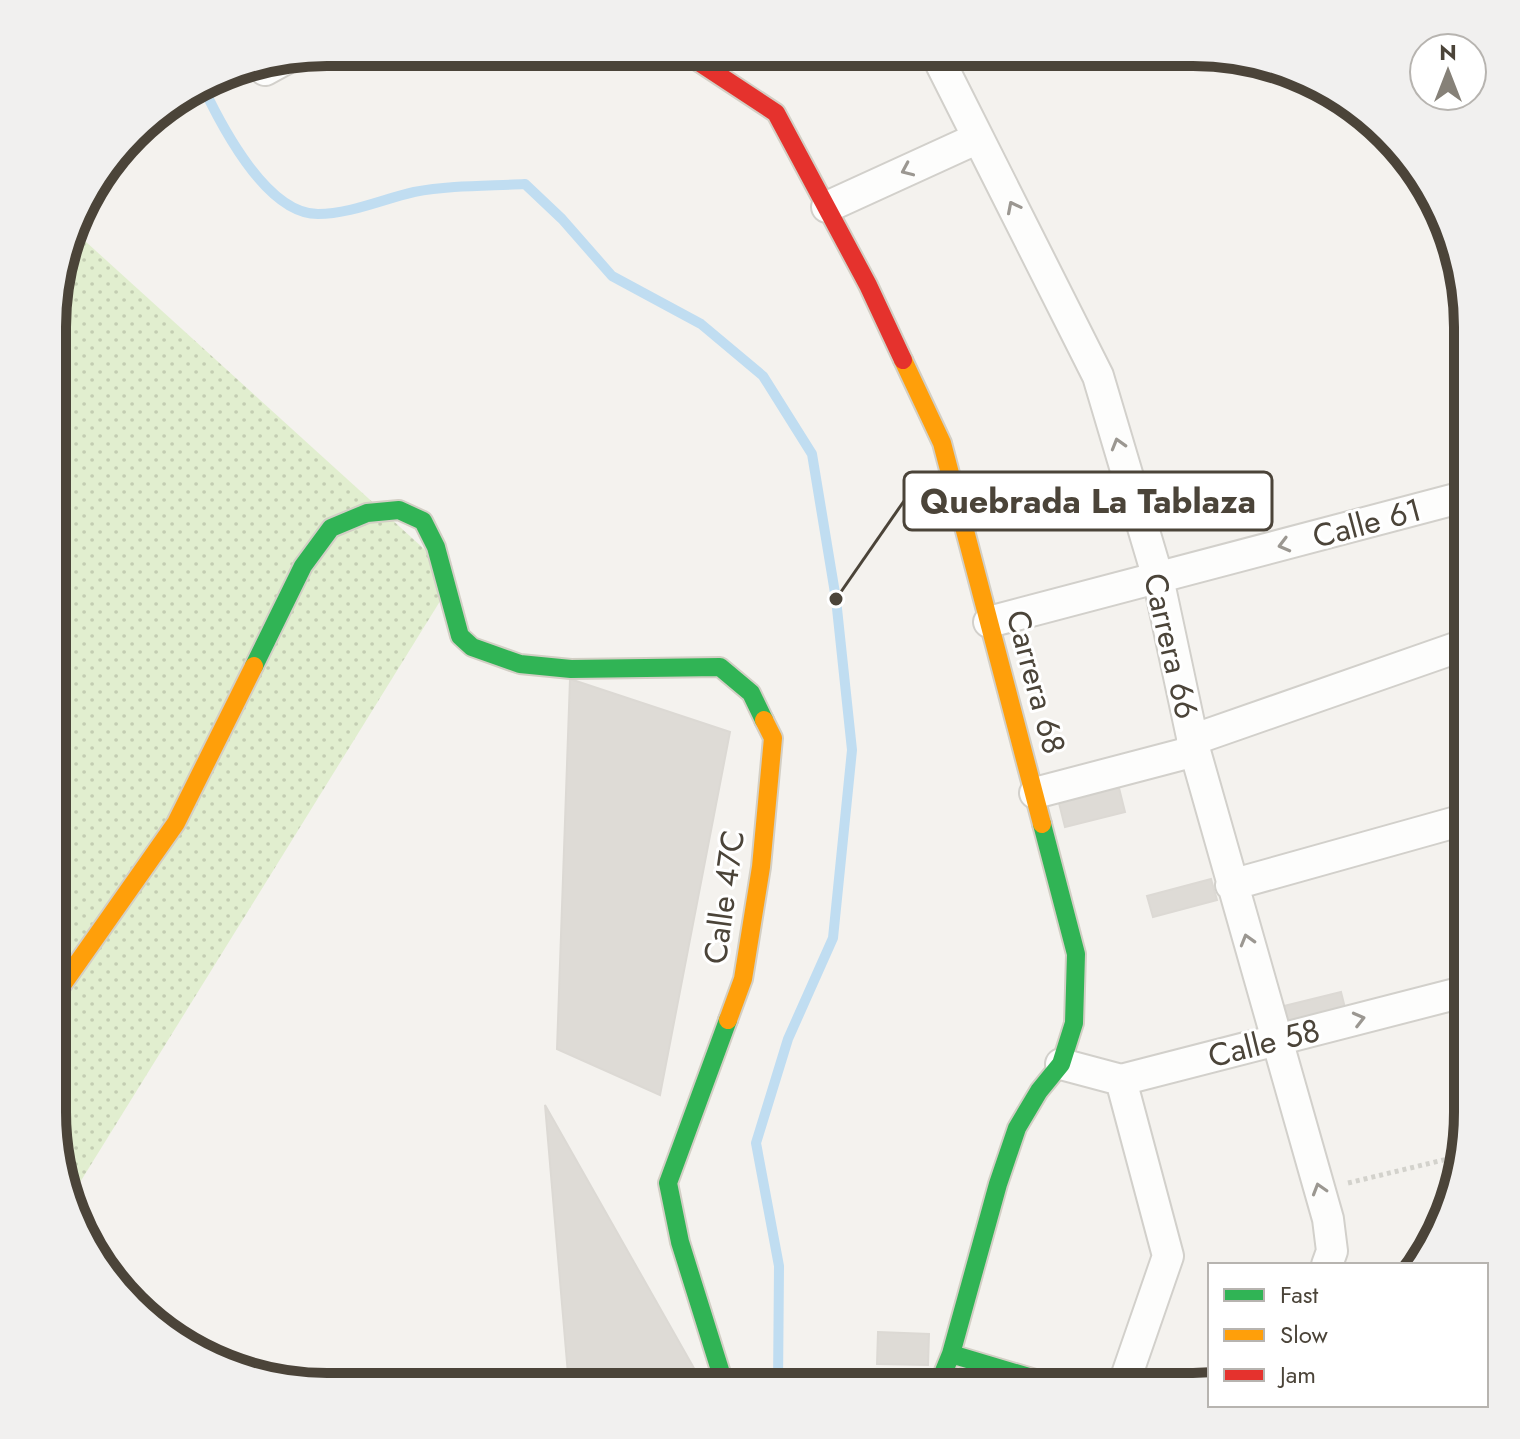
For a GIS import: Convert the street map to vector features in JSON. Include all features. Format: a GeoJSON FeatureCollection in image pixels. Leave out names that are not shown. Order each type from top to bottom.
{"type":"FeatureCollection","features":[{"type":"Feature","properties":{"kind":"street","name":"Carrera 68"},"geometry":{"type":"LineString","coordinates":[[705,66],[776,113],[868,285],[942,443],[1076,954],[1074,1023],[1061,1064],[1039,1091],[1017,1128],[944,1372]]}},
{"type":"Feature","properties":{"kind":"street","name":"Carrera 66"},"geometry":{"type":"LineString","coordinates":[[942,67],[1098,376],[1158,578],[1194,746],[1231,885],[1331,1232],[1332,1251],[1328,1263]]}},
{"type":"Feature","properties":{"kind":"street"},"geometry":{"type":"LineString","coordinates":[[827,207],[978,138]]}},
{"type":"Feature","properties":{"kind":"street","name":"Calle 61"},"geometry":{"type":"LineString","coordinates":[[989,622],[1453,500]]}},
{"type":"Feature","properties":{"kind":"street","name":"Calle 47C"},"geometry":{"type":"LineString","coordinates":[[67,978],[176,823],[303,566],[331,528],[367,513],[399,510],[423,521],[436,547],[460,636],[472,647],[520,664],[571,669],[720,667],[751,693],[773,738],[761,867],[743,979],[668,1183],[680,1242],[721,1373]]}},
{"type":"Feature","properties":{"kind":"street"},"geometry":{"type":"LineString","coordinates":[[1035,793],[1194,746],[1453,649]]}},
{"type":"Feature","properties":{"kind":"street"},"geometry":{"type":"LineString","coordinates":[[1231,885],[1454,823]]}},
{"type":"Feature","properties":{"kind":"street","name":"Calle 58"},"geometry":{"type":"LineString","coordinates":[[1061,1064],[1121,1080],[1454,994]]}},
{"type":"Feature","properties":{"kind":"street"},"geometry":{"type":"LineString","coordinates":[[1121,1080],[1168,1256],[1128,1372]]}},
{"type":"Feature","properties":{"kind":"street"},"geometry":{"type":"LineString","coordinates":[[951,1354],[1013,1372]]}},
{"type":"Feature","properties":{"kind":"path"},"geometry":{"type":"LineString","coordinates":[[1319,1190],[1450,1158]]}},
{"type":"Feature","properties":{"kind":"green space"},"geometry":{"type":"Polygon","coordinates":[[[82,238],[455,577],[77,1186],[67,1129],[66,327],[68,293],[82,238]]]}},
{"type":"Feature","properties":{"kind":"building"},"geometry":{"type":"Polygon","coordinates":[[[570,679],[730,732],[660,1095],[557,1049],[570,679]]]}},
{"type":"Feature","properties":{"kind":"building"},"geometry":{"type":"Polygon","coordinates":[[[1118,784],[1125,812],[1065,827],[1058,799],[1118,784]]]}},
{"type":"Feature","properties":{"kind":"building"},"geometry":{"type":"Polygon","coordinates":[[[1211,879],[1217,900],[1153,917],[1147,896],[1211,879]]]}},
{"type":"Feature","properties":{"kind":"building"},"geometry":{"type":"Polygon","coordinates":[[[1341,992],[1346,1012],[1290,1027],[1284,1006],[1341,992]]]}},
{"type":"Feature","properties":{"kind":"building"},"geometry":{"type":"Polygon","coordinates":[[[545,1105],[696,1373],[568,1373],[545,1105]]]}},
{"type":"Feature","properties":{"kind":"building"},"geometry":{"type":"Polygon","coordinates":[[[878,1332],[929,1334],[928,1365],[877,1364],[878,1332]]]}},
{"type":"Feature","properties":{"kind":"waterway"},"geometry":{"type":"LineString","coordinates":[[207,95],[248,166],[281,200],[299,210],[330,213],[428,190],[525,184],[562,219],[612,276],[701,324],[763,376],[812,454],[836,599],[852,750],[833,938],[788,1039],[756,1143],[779,1266],[778,1372]]}},
{"type":"Feature","properties":{"kind":"traffic: fast"},"geometry":{"type":"LineString","coordinates":[[254,666],[303,566],[331,528],[367,513],[399,510],[423,521],[436,547],[460,636],[472,647],[520,664],[571,669],[720,667],[751,693],[764,720]]}},
{"type":"Feature","properties":{"kind":"traffic: fast"},"geometry":{"type":"LineString","coordinates":[[944,1372],[1017,1128],[1039,1091],[1061,1064],[1074,1023],[1076,954],[1042,824]]}},
{"type":"Feature","properties":{"kind":"traffic: fast"},"geometry":{"type":"LineString","coordinates":[[721,1373],[680,1242],[668,1183],[728,1020]]}},
{"type":"Feature","properties":{"kind":"traffic: fast"},"geometry":{"type":"LineString","coordinates":[[951,1354],[1013,1372]]}},
{"type":"Feature","properties":{"kind":"traffic: slow"},"geometry":{"type":"LineString","coordinates":[[903,360],[942,443],[1042,824]]}},
{"type":"Feature","properties":{"kind":"traffic: slow"},"geometry":{"type":"LineString","coordinates":[[67,978],[176,823],[254,666]]}},
{"type":"Feature","properties":{"kind":"traffic: slow"},"geometry":{"type":"LineString","coordinates":[[728,1020],[743,979],[761,867],[773,738],[764,720]]}},
{"type":"Feature","properties":{"kind":"traffic: jam"},"geometry":{"type":"LineString","coordinates":[[705,66],[776,113],[868,285],[903,360]]}},
{"type":"Feature","properties":{"kind":"place","name":"Quebrada La Tablaza"},"geometry":{"type":"Point","coordinates":[836,599]}}]}
